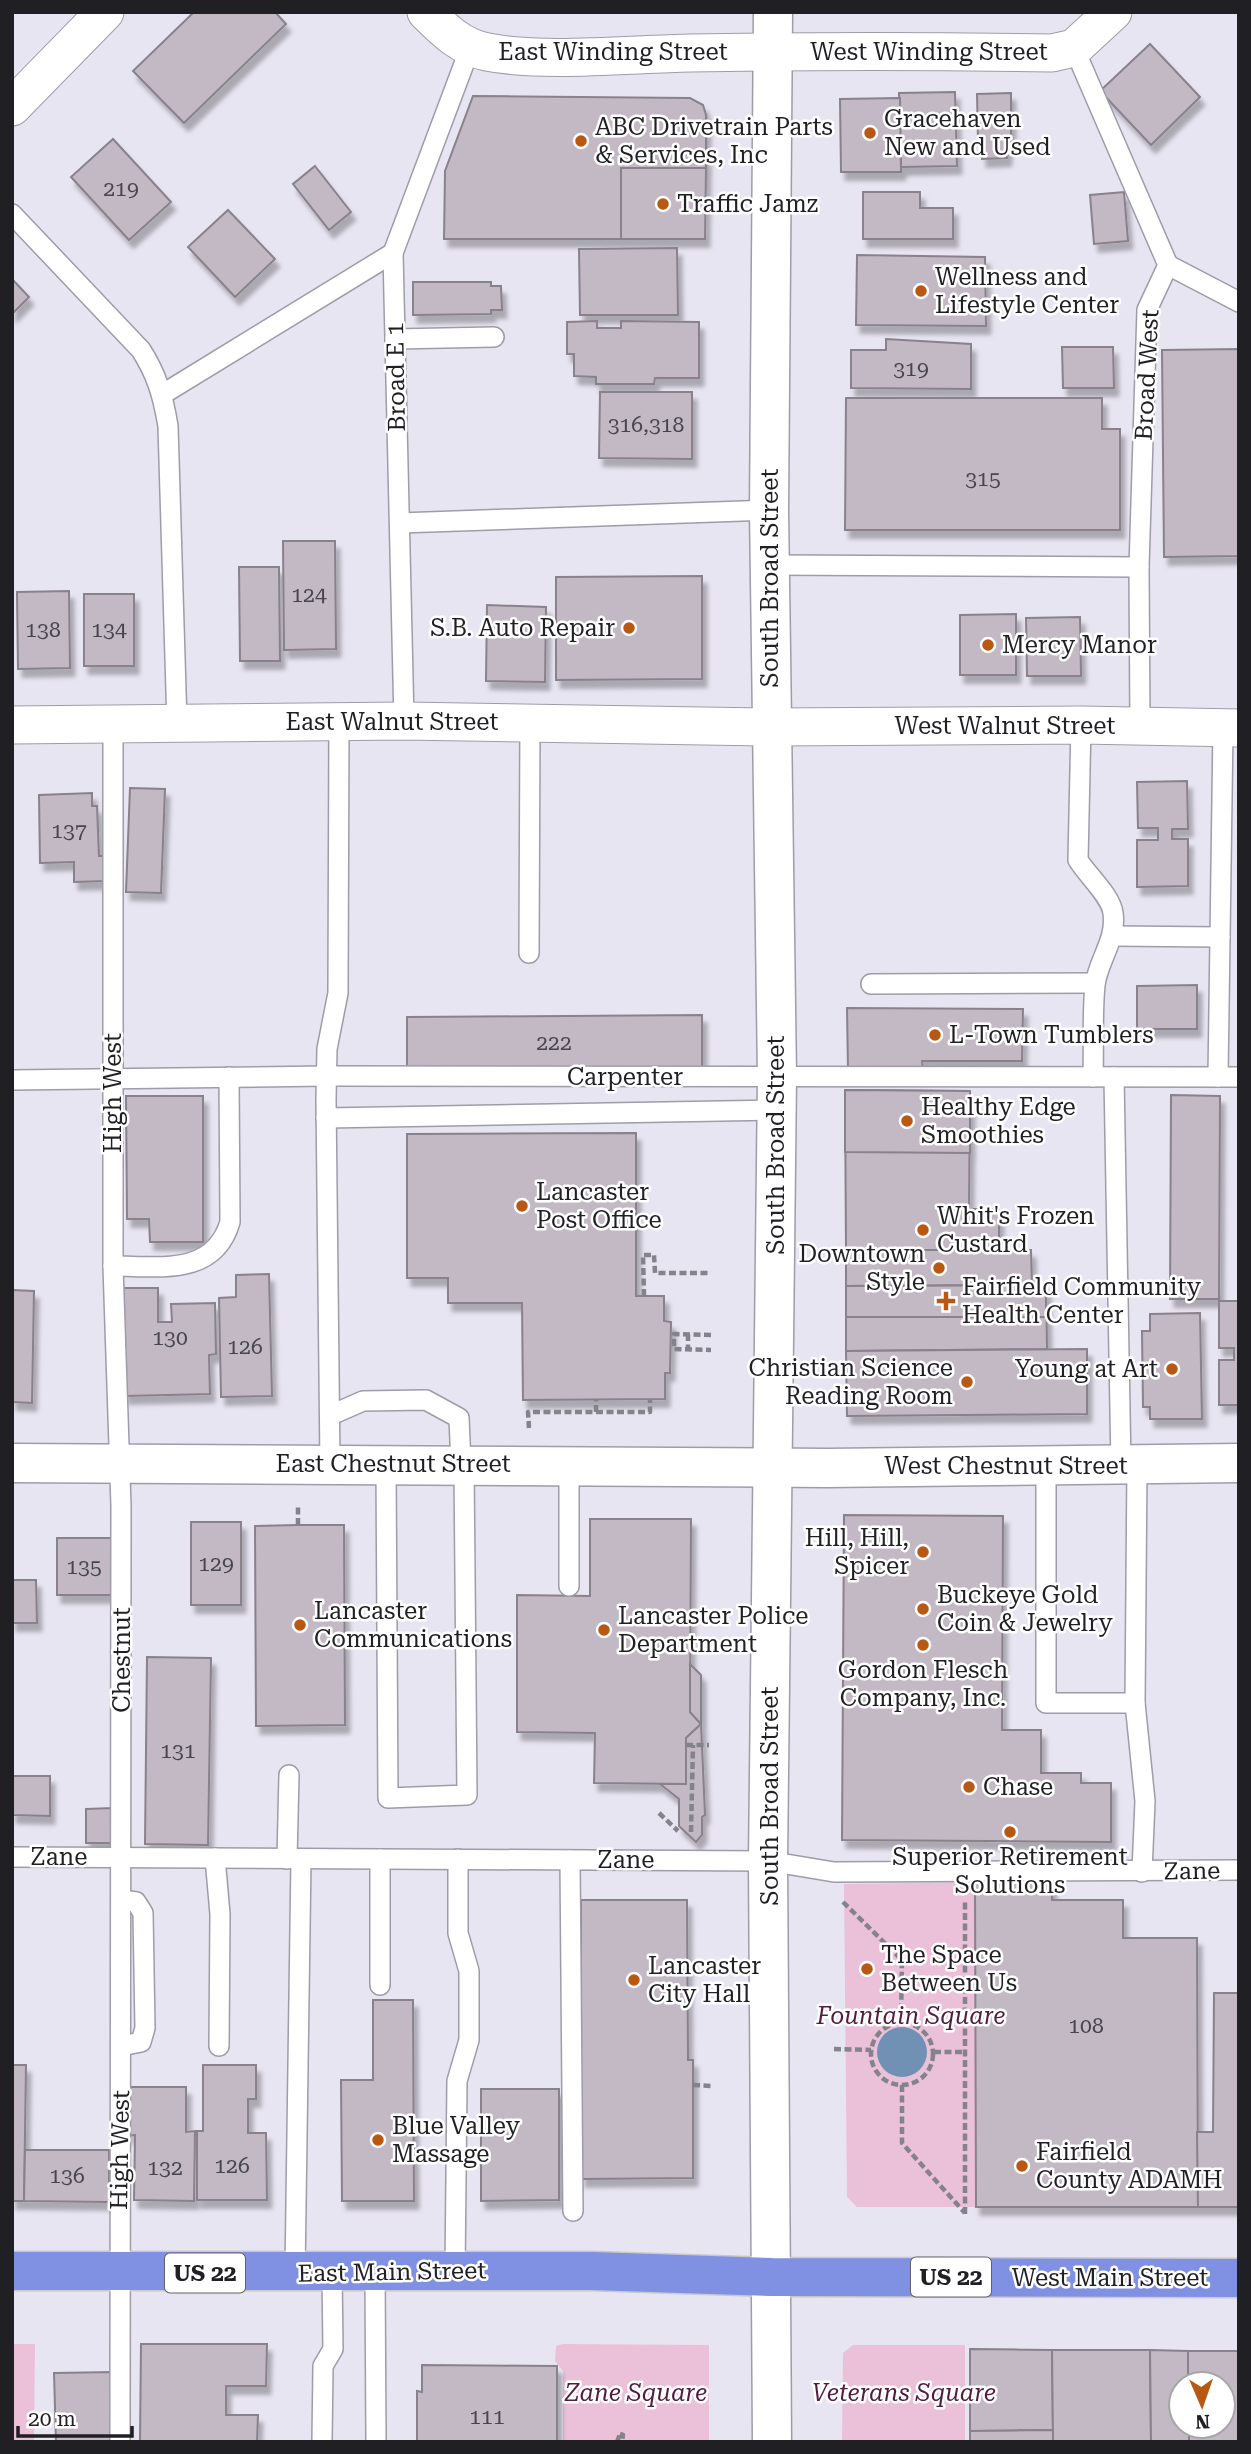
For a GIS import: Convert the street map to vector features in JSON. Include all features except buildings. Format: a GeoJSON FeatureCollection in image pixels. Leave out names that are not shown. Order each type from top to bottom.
{"type":"FeatureCollection","features":[{"type":"Feature","properties":{"kind":"highway","name":"East Main Street"},"geometry":{"type":"LineString","coordinates":[[12,2271],[593,2271],[772,2277]]}},
{"type":"Feature","properties":{"kind":"highway","name":"West Main Street"},"geometry":{"type":"LineString","coordinates":[[772,2277],[1239,2278]]}},
{"type":"Feature","properties":{"kind":"main road","name":"South Broad Street"},"geometry":{"type":"LineString","coordinates":[[772,12],[769,565],[776,1094],[768,1861],[772,2442]]}},
{"type":"Feature","properties":{"kind":"main road","name":"West Chestnut Street"},"geometry":{"type":"LineString","coordinates":[[773,1467],[1239,1463]]}},
{"type":"Feature","properties":{"kind":"main road","name":"East Chestnut Street"},"geometry":{"type":"LineString","coordinates":[[12,1464],[773,1467]]}},
{"type":"Feature","properties":{"kind":"street"},"geometry":{"type":"LineString","coordinates":[[12,107],[104,12]]}},
{"type":"Feature","properties":{"kind":"street","name":"East Winding Street"},"geometry":{"type":"LineString","coordinates":[[426,12],[454,39],[470,48],[490,53],[542,55],[772,52]]}},
{"type":"Feature","properties":{"kind":"street","name":"West Winding Street"},"geometry":{"type":"LineString","coordinates":[[772,52],[1052,53],[1074,48],[1113,12]]}},
{"type":"Feature","properties":{"kind":"street","name":"East Walnut Street"},"geometry":{"type":"LineString","coordinates":[[12,725],[530,721],[771,727]]}},
{"type":"Feature","properties":{"kind":"street","name":"West Walnut Street"},"geometry":{"type":"LineString","coordinates":[[771,727],[1081,725],[1231,728]]}},
{"type":"Feature","properties":{"kind":"lane","name":"Broad E 1"},"geometry":{"type":"LineString","coordinates":[[404,721],[393,253],[470,48]]}},
{"type":"Feature","properties":{"kind":"lane"},"geometry":{"type":"LineString","coordinates":[[1074,48],[1168,265],[1239,302]]}},
{"type":"Feature","properties":{"kind":"lane"},"geometry":{"type":"LineString","coordinates":[[12,214],[141,350],[155,372],[163,394],[168,426],[177,724]]}},
{"type":"Feature","properties":{"kind":"lane"},"geometry":{"type":"LineString","coordinates":[[163,394],[393,253]]}},
{"type":"Feature","properties":{"kind":"lane","name":"Broad West"},"geometry":{"type":"LineString","coordinates":[[1140,726],[1139,567],[1147,310],[1168,265]]}},
{"type":"Feature","properties":{"kind":"lane"},"geometry":{"type":"LineString","coordinates":[[395,339],[494,337]]}},
{"type":"Feature","properties":{"kind":"lane"},"geometry":{"type":"LineString","coordinates":[[400,523],[769,510]]}},
{"type":"Feature","properties":{"kind":"lane"},"geometry":{"type":"LineString","coordinates":[[769,565],[1139,567]]}},
{"type":"Feature","properties":{"kind":"lane"},"geometry":{"type":"LineString","coordinates":[[330,1464],[326,1118],[327,1049],[338,993],[339,721]]}},
{"type":"Feature","properties":{"kind":"lane"},"geometry":{"type":"LineString","coordinates":[[529,953],[530,721]]}},
{"type":"Feature","properties":{"kind":"lane","name":"High West"},"geometry":{"type":"LineString","coordinates":[[113,724],[113,1266],[115,1395],[120,1463]]}},
{"type":"Feature","properties":{"kind":"lane"},"geometry":{"type":"LineString","coordinates":[[1081,725],[1078,860],[1090,879],[1105,895],[1113,911],[1113,936],[1101,960],[1095,983],[1093,1077]]}},
{"type":"Feature","properties":{"kind":"lane"},"geometry":{"type":"LineString","coordinates":[[1218,1077],[1220,937],[1231,728]]}},
{"type":"Feature","properties":{"kind":"lane"},"geometry":{"type":"LineString","coordinates":[[1113,936],[1220,937]]}},
{"type":"Feature","properties":{"kind":"lane"},"geometry":{"type":"LineString","coordinates":[[872,984],[1095,983]]}},
{"type":"Feature","properties":{"kind":"lane","name":"Carpenter"},"geometry":{"type":"LineString","coordinates":[[12,1080],[328,1076],[776,1094],[1093,1077],[1239,1077]]}},
{"type":"Feature","properties":{"kind":"lane"},"geometry":{"type":"LineString","coordinates":[[113,1266],[191,1265],[223,1239],[230,1222],[229,1077]]}},
{"type":"Feature","properties":{"kind":"lane"},"geometry":{"type":"LineString","coordinates":[[1114,1077],[1135,1703],[1145,1801],[1142,1872]]}},
{"type":"Feature","properties":{"kind":"lane"},"geometry":{"type":"LineString","coordinates":[[326,1118],[776,1094]]}},
{"type":"Feature","properties":{"kind":"lane"},"geometry":{"type":"LineString","coordinates":[[331,1415],[363,1401],[426,1400],[459,1418],[463,1465],[467,1795],[388,1797],[386,1465]]}},
{"type":"Feature","properties":{"kind":"lane","name":"Chestnut"},"geometry":{"type":"LineString","coordinates":[[120,1463],[122,1857]]}},
{"type":"Feature","properties":{"kind":"lane"},"geometry":{"type":"LineString","coordinates":[[569,1466],[569,1586]]}},
{"type":"Feature","properties":{"kind":"lane"},"geometry":{"type":"LineString","coordinates":[[1046,1466],[1046,1703],[1135,1703]]}},
{"type":"Feature","properties":{"kind":"lane"},"geometry":{"type":"LineString","coordinates":[[289,1775],[313,2273],[333,2350],[323,2366],[322,2442]]}},
{"type":"Feature","properties":{"kind":"lane","name":"Zane"},"geometry":{"type":"LineString","coordinates":[[12,1857],[768,1861],[834,1872],[1239,1870]]}},
{"type":"Feature","properties":{"kind":"lane","name":"High West"},"geometry":{"type":"LineString","coordinates":[[120,2442],[118,2272],[122,1857]]}},
{"type":"Feature","properties":{"kind":"lane"},"geometry":{"type":"LineString","coordinates":[[215,1858],[220,1914],[219,2046]]}},
{"type":"Feature","properties":{"kind":"lane"},"geometry":{"type":"LineString","coordinates":[[380,1859],[380,1985]]}},
{"type":"Feature","properties":{"kind":"lane"},"geometry":{"type":"LineString","coordinates":[[456,2271],[457,2081],[469,2040],[469,1972],[458,1933],[458,1859]]}},
{"type":"Feature","properties":{"kind":"lane"},"geometry":{"type":"LineString","coordinates":[[570,1860],[573,2211]]}},
{"type":"Feature","properties":{"kind":"lane"},"geometry":{"type":"LineString","coordinates":[[375,2272],[376,2442]]}},
{"type":"Feature","properties":{"kind":"path"},"geometry":{"type":"LineString","coordinates":[[644,1296],[643,1255],[654,1255],[655,1273],[711,1273]]}},
{"type":"Feature","properties":{"kind":"path"},"geometry":{"type":"LineString","coordinates":[[711,1335],[674,1334],[672,1344],[674,1349],[711,1350]]}},
{"type":"Feature","properties":{"kind":"path"},"geometry":{"type":"LineString","coordinates":[[688,1334],[688,1349]]}},
{"type":"Feature","properties":{"kind":"path"},"geometry":{"type":"LineString","coordinates":[[596,1399],[596,1412]]}},
{"type":"Feature","properties":{"kind":"path"},"geometry":{"type":"LineString","coordinates":[[529,1427],[528,1412],[650,1412],[650,1399]]}},
{"type":"Feature","properties":{"kind":"path"},"geometry":{"type":"LineString","coordinates":[[298,1504],[298,1525]]}},
{"type":"Feature","properties":{"kind":"path"},"geometry":{"type":"LineString","coordinates":[[686,1745],[709,1745]]}},
{"type":"Feature","properties":{"kind":"path"},"geometry":{"type":"LineString","coordinates":[[691,1843],[693,1745]]}},
{"type":"Feature","properties":{"kind":"path"},"geometry":{"type":"LineString","coordinates":[[902,2085],[902,2143],[965,2214],[964,1873]]}},
{"type":"Feature","properties":{"kind":"path"},"geometry":{"type":"LineString","coordinates":[[834,1894],[902,1959],[901,2022]]}},
{"type":"Feature","properties":{"kind":"path"},"geometry":{"type":"LineString","coordinates":[[901,2022],[920,2028],[928,2034],[934,2052],[928,2072],[921,2080],[902,2085],[879,2075],[871,2050],[880,2031],[901,2022]]}},
{"type":"Feature","properties":{"kind":"path"},"geometry":{"type":"LineString","coordinates":[[834,2049],[871,2050]]}},
{"type":"Feature","properties":{"kind":"path"},"geometry":{"type":"LineString","coordinates":[[934,2052],[965,2052]]}},
{"type":"Feature","properties":{"kind":"path"},"geometry":{"type":"LineString","coordinates":[[693,2085],[712,2085]]}},
{"type":"Feature","properties":{"kind":"green space","name":"Fountain Square"},"geometry":{"type":"Polygon","coordinates":[[[975,1882],[976,2207],[857,2207],[847,2197],[844,1884],[975,1882]]]}},
{"type":"Feature","properties":{"kind":"green space"},"geometry":{"type":"Polygon","coordinates":[[[12,2344],[35,2344],[34,2442],[12,2442],[12,2344]]]}},
{"type":"Feature","properties":{"kind":"green space","name":"Zane Square"},"geometry":{"type":"Polygon","coordinates":[[[709,2345],[709,2442],[563,2442],[563,2371],[555,2361],[556,2346],[709,2345]]]}},
{"type":"Feature","properties":{"kind":"green space","name":"Veterans Square"},"geometry":{"type":"Polygon","coordinates":[[[853,2345],[965,2345],[965,2442],[842,2442],[843,2353],[853,2345]]]}},
{"type":"Feature","properties":{"kind":"water"},"geometry":{"type":"Polygon","coordinates":[[[902,2027],[920,2034],[927,2052],[920,2070],[902,2077],[884,2070],[877,2052],[884,2034],[902,2027]]]}},
{"type":"Feature","properties":{"kind":"place","name":"Gracehaven New and Used"},"geometry":{"type":"Point","coordinates":[870,133]}},
{"type":"Feature","properties":{"kind":"place","name":"ABC Drivetrain Parts & Services, Inc"},"geometry":{"type":"Point","coordinates":[581,141]}},
{"type":"Feature","properties":{"kind":"place","name":"Traffic Jamz"},"geometry":{"type":"Point","coordinates":[663,204]}},
{"type":"Feature","properties":{"kind":"place","name":"Wellness and Lifestyle Center"},"geometry":{"type":"Point","coordinates":[921,291]}},
{"type":"Feature","properties":{"kind":"place","name":"S.B. Auto Repair"},"geometry":{"type":"Point","coordinates":[629,628]}},
{"type":"Feature","properties":{"kind":"place","name":"Mercy Manor"},"geometry":{"type":"Point","coordinates":[988,645]}},
{"type":"Feature","properties":{"kind":"place","name":"L-Town Tumblers"},"geometry":{"type":"Point","coordinates":[935,1035]}},
{"type":"Feature","properties":{"kind":"place","name":"Healthy Edge Smoothies"},"geometry":{"type":"Point","coordinates":[907,1121]}},
{"type":"Feature","properties":{"kind":"place","name":"Lancaster Post Office"},"geometry":{"type":"Point","coordinates":[522,1206]}},
{"type":"Feature","properties":{"kind":"place","name":"Whit's Frozen Custard"},"geometry":{"type":"Point","coordinates":[923,1230]}},
{"type":"Feature","properties":{"kind":"place","name":"Downtown Style"},"geometry":{"type":"Point","coordinates":[939,1268]}},
{"type":"Feature","properties":{"kind":"place","name":"Fairfield Community Health Center"},"geometry":{"type":"Point","coordinates":[946,1301]}},
{"type":"Feature","properties":{"kind":"place","name":"Young at Art"},"geometry":{"type":"Point","coordinates":[1172,1369]}},
{"type":"Feature","properties":{"kind":"place","name":"Christian Science Reading Room"},"geometry":{"type":"Point","coordinates":[967,1382]}},
{"type":"Feature","properties":{"kind":"place","name":"Hill, Hill, Spicer"},"geometry":{"type":"Point","coordinates":[923,1552]}},
{"type":"Feature","properties":{"kind":"place","name":"Buckeye Gold Coin & Jewelry"},"geometry":{"type":"Point","coordinates":[923,1609]}},
{"type":"Feature","properties":{"kind":"place","name":"Lancaster Communications"},"geometry":{"type":"Point","coordinates":[300,1625]}},
{"type":"Feature","properties":{"kind":"place","name":"Lancaster Police Department"},"geometry":{"type":"Point","coordinates":[604,1630]}},
{"type":"Feature","properties":{"kind":"place","name":"Gordon Flesch Company, Inc."},"geometry":{"type":"Point","coordinates":[923,1645]}},
{"type":"Feature","properties":{"kind":"place","name":"Chase"},"geometry":{"type":"Point","coordinates":[969,1787]}},
{"type":"Feature","properties":{"kind":"place","name":"Superior Retirement Solutions"},"geometry":{"type":"Point","coordinates":[1010,1832]}},
{"type":"Feature","properties":{"kind":"place","name":"The Space Between Us"},"geometry":{"type":"Point","coordinates":[867,1969]}},
{"type":"Feature","properties":{"kind":"place","name":"Lancaster City Hall"},"geometry":{"type":"Point","coordinates":[634,1980]}},
{"type":"Feature","properties":{"kind":"place","name":"Blue Valley Massage"},"geometry":{"type":"Point","coordinates":[378,2140]}},
{"type":"Feature","properties":{"kind":"place","name":"Fairfield County ADAMH"},"geometry":{"type":"Point","coordinates":[1022,2166]}}]}
